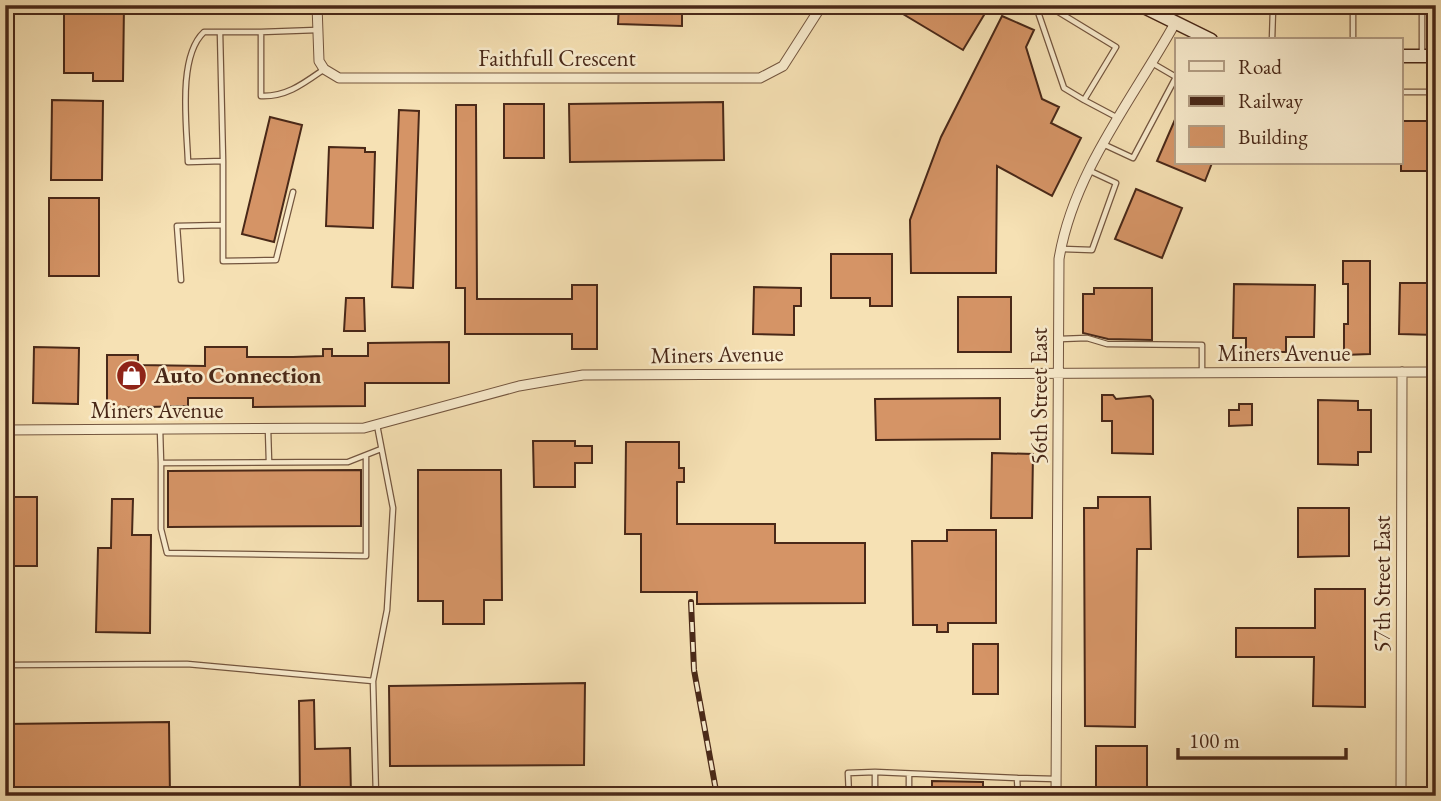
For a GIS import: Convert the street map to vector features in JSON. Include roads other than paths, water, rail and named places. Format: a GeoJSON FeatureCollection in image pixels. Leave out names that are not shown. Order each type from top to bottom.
{"type":"FeatureCollection","features":[{"type":"Feature","properties":{"kind":"street"},"geometry":{"type":"LineString","coordinates":[[317,5],[317,52],[324,69]]}},
{"type":"Feature","properties":{"kind":"street","name":"Faithfull Crescent"},"geometry":{"type":"LineString","coordinates":[[324,69],[338,78],[760,78],[783,66],[822,5]]}},
{"type":"Feature","properties":{"kind":"street"},"geometry":{"type":"LineString","coordinates":[[1140,5],[1162,11],[1174,24],[1206,38]]}},
{"type":"Feature","properties":{"kind":"street","name":"56th Street East"},"geometry":{"type":"LineString","coordinates":[[1056,796],[1059,373],[1057,288],[1060,249],[1072,204],[1088,170],[1174,24]]}},
{"type":"Feature","properties":{"kind":"street"},"geometry":{"type":"LineString","coordinates":[[1402,56],[1429,56]]}},
{"type":"Feature","properties":{"kind":"street","name":"57th Street East"},"geometry":{"type":"LineString","coordinates":[[1401,796],[1402,372]]}},
{"type":"Feature","properties":{"kind":"street","name":"Miners Avenue"},"geometry":{"type":"LineString","coordinates":[[5,430],[364,428],[519,386],[583,375],[1436,372]]}},
{"type":"Feature","properties":{"kind":"lane"},"geometry":{"type":"LineString","coordinates":[[1042,5],[1038,12],[1064,88],[1119,119]]}},
{"type":"Feature","properties":{"kind":"lane"},"geometry":{"type":"LineString","coordinates":[[1048,5],[1116,47],[1084,100]]}},
{"type":"Feature","properties":{"kind":"lane"},"geometry":{"type":"LineString","coordinates":[[1238,5],[1273,9],[1436,9]]}},
{"type":"Feature","properties":{"kind":"lane"},"geometry":{"type":"LineString","coordinates":[[1272,38],[1273,9]]}},
{"type":"Feature","properties":{"kind":"lane"},"geometry":{"type":"LineString","coordinates":[[1353,9],[1353,38]]}},
{"type":"Feature","properties":{"kind":"lane"},"geometry":{"type":"LineString","coordinates":[[1422,9],[1429,56]]}},
{"type":"Feature","properties":{"kind":"lane"},"geometry":{"type":"LineString","coordinates":[[223,161],[188,162],[186,87],[191,52],[204,32],[317,30]]}},
{"type":"Feature","properties":{"kind":"lane"},"geometry":{"type":"LineString","coordinates":[[220,32],[223,261],[276,260],[293,192]]}},
{"type":"Feature","properties":{"kind":"lane"},"geometry":{"type":"LineString","coordinates":[[261,32],[261,96],[275,97],[295,89],[324,69]]}},
{"type":"Feature","properties":{"kind":"lane"},"geometry":{"type":"LineString","coordinates":[[1152,64],[1175,76]]}},
{"type":"Feature","properties":{"kind":"lane"},"geometry":{"type":"LineString","coordinates":[[1105,145],[1133,158],[1175,79]]}},
{"type":"Feature","properties":{"kind":"lane"},"geometry":{"type":"LineString","coordinates":[[1402,92],[1436,92]]}},
{"type":"Feature","properties":{"kind":"lane"},"geometry":{"type":"LineString","coordinates":[[1060,249],[1092,250],[1116,183],[1088,170]]}},
{"type":"Feature","properties":{"kind":"lane"},"geometry":{"type":"LineString","coordinates":[[181,280],[177,226],[223,225]]}},
{"type":"Feature","properties":{"kind":"lane"},"geometry":{"type":"LineString","coordinates":[[1059,339],[1087,338],[1107,344],[1202,345],[1202,373]]}},
{"type":"Feature","properties":{"kind":"lane"},"geometry":{"type":"LineString","coordinates":[[376,796],[373,681],[387,610],[393,508],[377,425]]}},
{"type":"Feature","properties":{"kind":"lane"},"geometry":{"type":"LineString","coordinates":[[160,429],[161,529],[167,553],[366,556],[366,455]]}},
{"type":"Feature","properties":{"kind":"lane"},"geometry":{"type":"LineString","coordinates":[[268,429],[268,462]]}},
{"type":"Feature","properties":{"kind":"lane"},"geometry":{"type":"LineString","coordinates":[[161,463],[348,462],[381,449]]}},
{"type":"Feature","properties":{"kind":"lane"},"geometry":{"type":"LineString","coordinates":[[5,665],[187,664],[373,681]]}},
{"type":"Feature","properties":{"kind":"lane"},"geometry":{"type":"LineString","coordinates":[[849,796],[848,774],[875,772],[1056,779]]}},
{"type":"Feature","properties":{"kind":"lane"},"geometry":{"type":"LineString","coordinates":[[875,772],[875,796]]}},
{"type":"Feature","properties":{"kind":"lane"},"geometry":{"type":"LineString","coordinates":[[909,774],[909,796]]}},
{"type":"Feature","properties":{"kind":"lane"},"geometry":{"type":"LineString","coordinates":[[1017,778],[1018,796]]}},
{"type":"Feature","properties":{"kind":"railway"},"geometry":{"type":"LineString","coordinates":[[691,602],[694,670],[717,796]]}},
{"type":"Feature","properties":{"kind":"place","name":"Auto Connection"},"geometry":{"type":"Point","coordinates":[131,375]}}]}
